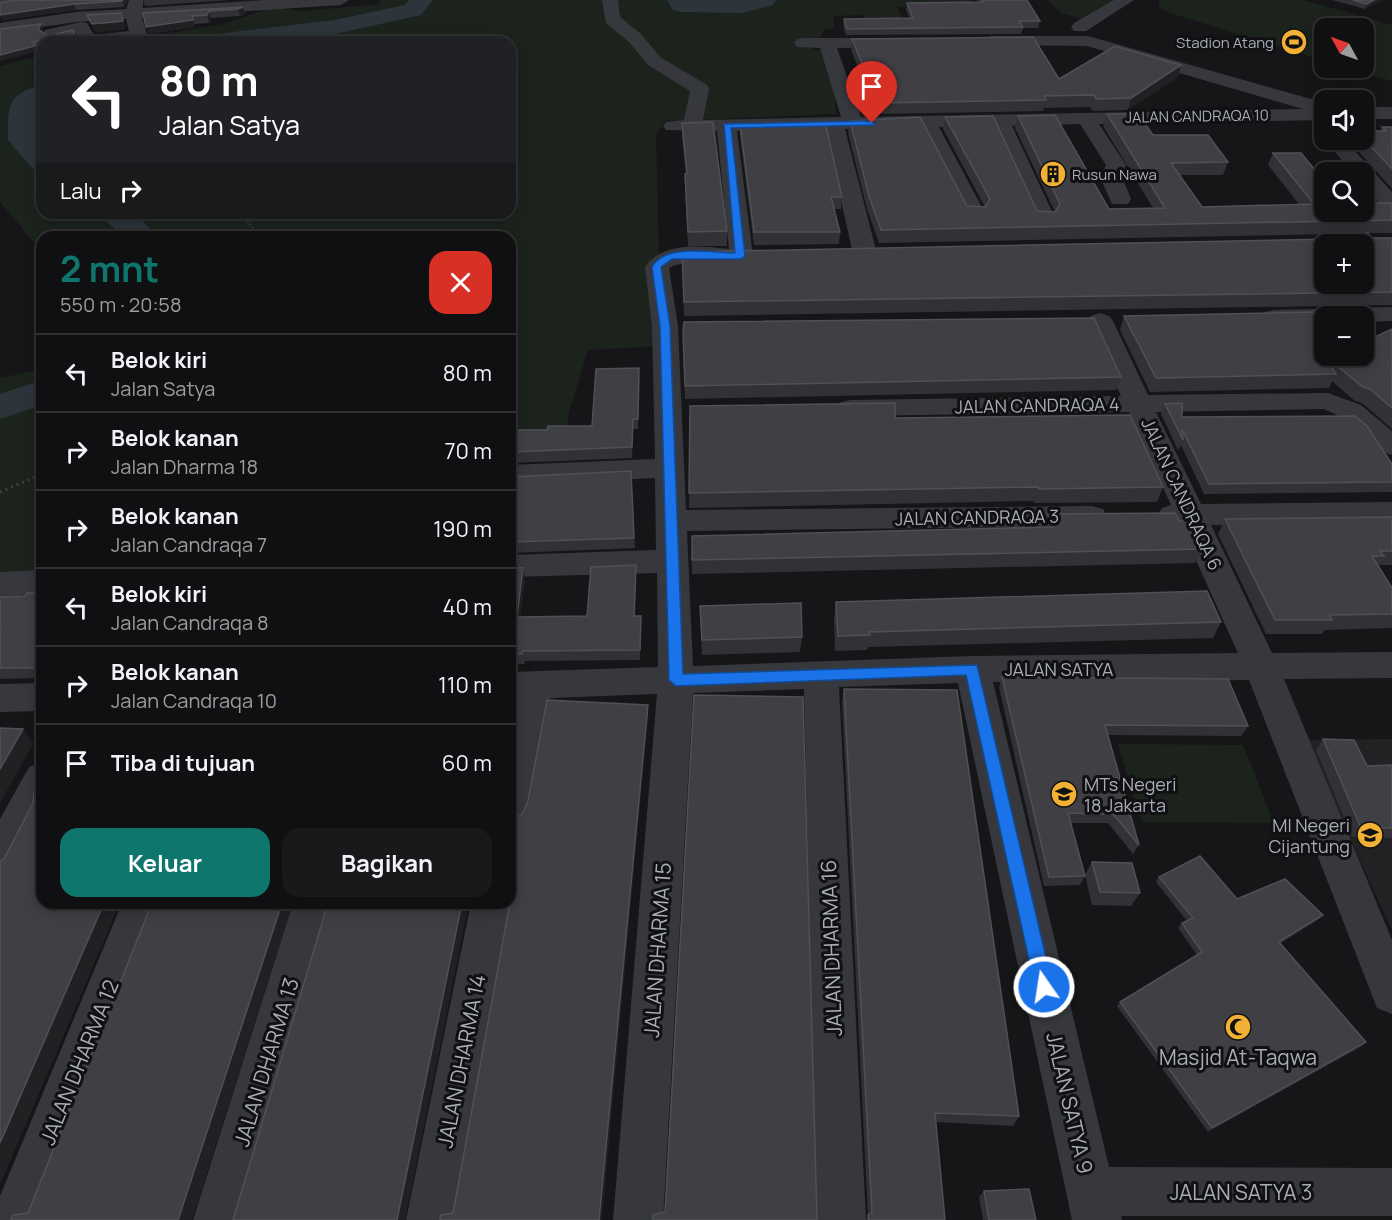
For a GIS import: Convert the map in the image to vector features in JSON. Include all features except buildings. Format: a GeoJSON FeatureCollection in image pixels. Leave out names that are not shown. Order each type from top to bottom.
{"type":"FeatureCollection","features":[{"type":"Feature","properties":{"kind":"street"},"geometry":{"type":"LineString","coordinates":[[0,3],[12,0]]}},
{"type":"Feature","properties":{"kind":"street"},"geometry":{"type":"LineString","coordinates":[[0,28],[134,7],[341,0]]}},
{"type":"Feature","properties":{"kind":"street","name":"JALAN CANDRAQA 10"},"geometry":{"type":"LineString","coordinates":[[610,0],[612,19],[635,38],[654,61],[700,88],[682,126],[1314,116]]}},
{"type":"Feature","properties":{"kind":"street"},"geometry":{"type":"LineString","coordinates":[[1084,34],[1126,0]]}},
{"type":"Feature","properties":{"kind":"street"},"geometry":{"type":"LineString","coordinates":[[129,36],[138,34],[134,7]]}},
{"type":"Feature","properties":{"kind":"street"},"geometry":{"type":"LineString","coordinates":[[42,36],[81,27],[87,36]]}},
{"type":"Feature","properties":{"kind":"street"},"geometry":{"type":"LineString","coordinates":[[975,41],[1051,40],[1084,34],[1214,77],[1314,113]]}},
{"type":"Feature","properties":{"kind":"street"},"geometry":{"type":"LineString","coordinates":[[8,44],[36,37]]}},
{"type":"Feature","properties":{"kind":"street"},"geometry":{"type":"LineString","coordinates":[[803,43],[919,42]]}},
{"type":"Feature","properties":{"kind":"street"},"geometry":{"type":"LineString","coordinates":[[827,43],[834,66],[844,124],[854,254],[889,254]]}},
{"type":"Feature","properties":{"kind":"street"},"geometry":{"type":"LineString","coordinates":[[834,66],[857,65]]}},
{"type":"Feature","properties":{"kind":"street"},"geometry":{"type":"LineString","coordinates":[[1165,117],[1214,77]]}},
{"type":"Feature","properties":{"kind":"street"},"geometry":{"type":"LineString","coordinates":[[1374,113],[1392,113]]}},
{"type":"Feature","properties":{"kind":"street"},"geometry":{"type":"LineString","coordinates":[[1086,119],[1116,165],[1111,177],[1120,198]]}},
{"type":"Feature","properties":{"kind":"street"},"geometry":{"type":"LineString","coordinates":[[1000,121],[1044,218]]}},
{"type":"Feature","properties":{"kind":"street"},"geometry":{"type":"LineString","coordinates":[[927,122],[974,213]]}},
{"type":"Feature","properties":{"kind":"street","name":"JALAN DHARMA 15"},"geometry":{"type":"LineString","coordinates":[[638,1220],[676,680],[668,468],[678,410],[677,325],[657,267],[660,261],[670,256],[752,256],[726,125]]}},
{"type":"Feature","properties":{"kind":"street"},"geometry":{"type":"LineString","coordinates":[[1343,150],[1353,162]]}},
{"type":"Feature","properties":{"kind":"street"},"geometry":{"type":"LineString","coordinates":[[1374,185],[1392,205]]}},
{"type":"Feature","properties":{"kind":"street"},"geometry":{"type":"LineString","coordinates":[[1374,315],[1392,314]]}},
{"type":"Feature","properties":{"kind":"street"},"geometry":{"type":"LineString","coordinates":[[1255,317],[1314,316]]}},
{"type":"Feature","properties":{"kind":"street","name":"JALAN CANDRAQA 6"},"geometry":{"type":"LineString","coordinates":[[1100,321],[1141,404],[1262,668],[1392,993]]}},
{"type":"Feature","properties":{"kind":"street"},"geometry":{"type":"LineString","coordinates":[[1374,322],[1392,332]]}},
{"type":"Feature","properties":{"kind":"street","name":"JALAN CANDRAQA 4"},"geometry":{"type":"LineString","coordinates":[[820,408],[1328,401],[1351,411],[1392,446]]}},
{"type":"Feature","properties":{"kind":"street"},"geometry":{"type":"LineString","coordinates":[[516,475],[668,468]]}},
{"type":"Feature","properties":{"kind":"street","name":"JALAN CANDRAQA 3"},"geometry":{"type":"LineString","coordinates":[[671,521],[1392,512]]}},
{"type":"Feature","properties":{"kind":"street"},"geometry":{"type":"LineString","coordinates":[[516,566],[671,561]]}},
{"type":"Feature","properties":{"kind":"street"},"geometry":{"type":"LineString","coordinates":[[0,584],[36,582]]}},
{"type":"Feature","properties":{"kind":"street","name":"JALAN SATYA"},"geometry":{"type":"LineString","coordinates":[[522,686],[972,669],[1392,665]]}},
{"type":"Feature","properties":{"kind":"street","name":"JALAN SATYA 9"},"geometry":{"type":"LineString","coordinates":[[972,669],[1093,1206]]}},
{"type":"Feature","properties":{"kind":"street","name":"JALAN DHARMA 16"},"geometry":{"type":"LineString","coordinates":[[821,675],[841,1220]]}},
{"type":"Feature","properties":{"kind":"street"},"geometry":{"type":"LineString","coordinates":[[516,750],[522,686]]}},
{"type":"Feature","properties":{"kind":"street"},"geometry":{"type":"LineString","coordinates":[[0,698],[36,697]]}},
{"type":"Feature","properties":{"kind":"street"},"geometry":{"type":"LineString","coordinates":[[0,857],[36,789]]}},
{"type":"Feature","properties":{"kind":"street","name":"JALAN DHARMA 12"},"geometry":{"type":"LineString","coordinates":[[15,1220],[141,909]]}},
{"type":"Feature","properties":{"kind":"street","name":"JALAN DHARMA 13"},"geometry":{"type":"LineString","coordinates":[[218,1220],[312,909]]}},
{"type":"Feature","properties":{"kind":"street","name":"JALAN DHARMA 14"},"geometry":{"type":"LineString","coordinates":[[431,1220],[491,909]]}},
{"type":"Feature","properties":{"kind":"street","name":"JALAN SATYA 3"},"geometry":{"type":"LineString","coordinates":[[1093,1206],[1392,1192]]}},
{"type":"Feature","properties":{"kind":"path"},"geometry":{"type":"LineString","coordinates":[[246,219],[255,231]]}},
{"type":"Feature","properties":{"kind":"path"},"geometry":{"type":"LineString","coordinates":[[0,492],[36,477]]}},
{"type":"Feature","properties":{"kind":"shaded area"},"geometry":{"type":"Polygon","coordinates":[[[380,0],[971,0],[971,6],[897,7],[903,22],[869,22],[863,15],[833,16],[835,28],[825,29],[820,37],[811,40],[813,49],[822,51],[834,81],[836,114],[665,121],[656,136],[661,346],[588,350],[569,412],[566,432],[516,435],[516,231],[36,231],[36,245],[0,202],[0,66],[36,57],[36,219],[516,219],[516,36],[150,36],[223,24],[271,8],[305,11],[379,4],[380,0]]]}},
{"type":"Feature","properties":{"kind":"shaded area"},"geometry":{"type":"Polygon","coordinates":[[[1047,0],[1116,0],[1083,19],[1061,13],[1047,0]]]}},
{"type":"Feature","properties":{"kind":"shaded area","name":"Stadion Atang"},"geometry":{"type":"Polygon","coordinates":[[[1159,0],[1303,0],[1367,18],[1314,18],[1314,58],[1167,12],[1159,6],[1159,0]]]}},
{"type":"Feature","properties":{"kind":"shaded area","name":"Stadion Atang"},"geometry":{"type":"Polygon","coordinates":[[[1374,20],[1392,25],[1392,81],[1374,76],[1374,20]]]}},
{"type":"Feature","properties":{"kind":"shaded area"},"geometry":{"type":"Polygon","coordinates":[[[36,369],[36,600],[0,602],[0,378],[36,369]]]}},
{"type":"Feature","properties":{"kind":"shaded area","name":"MI Negeri Cijantung"},"geometry":{"type":"Polygon","coordinates":[[[1392,739],[1392,930],[1305,740],[1392,739]]]}},
{"type":"Feature","properties":{"kind":"shaded area"},"geometry":{"type":"Polygon","coordinates":[[[1118,744],[1243,745],[1274,823],[1142,822],[1118,744]]]}},
{"type":"Feature","properties":{"kind":"waterway"},"geometry":{"type":"LineString","coordinates":[[259,36],[335,27],[413,10],[422,0]]}},
{"type":"Feature","properties":{"kind":"waterway"},"geometry":{"type":"LineString","coordinates":[[678,0],[681,5],[742,6],[765,0]]}},
{"type":"Feature","properties":{"kind":"waterway"},"geometry":{"type":"LineString","coordinates":[[36,97],[22,106],[22,140],[36,155]]}},
{"type":"Feature","properties":{"kind":"waterway"},"geometry":{"type":"LineString","coordinates":[[121,219],[136,231]]}},
{"type":"Feature","properties":{"kind":"waterway"},"geometry":{"type":"LineString","coordinates":[[0,407],[36,394]]}},
{"type":"Feature","properties":{"kind":"place","name":"Stadion Atang"},"geometry":{"type":"Point","coordinates":[1294,42]}},
{"type":"Feature","properties":{"kind":"place","name":"Rusun Nawa"},"geometry":{"type":"Point","coordinates":[1053,174]}},
{"type":"Feature","properties":{"kind":"place","name":"MTs Negeri 18 Jakarta"},"geometry":{"type":"Point","coordinates":[1064,794]}},
{"type":"Feature","properties":{"kind":"place","name":"MI Negeri Cijantung"},"geometry":{"type":"Point","coordinates":[1370,835]}},
{"type":"Feature","properties":{"kind":"place","name":"Masjid At-Taqwa"},"geometry":{"type":"Point","coordinates":[1238,1027]}},
{"type":"Feature","properties":{"kind":"route"},"geometry":{"type":"LineString","coordinates":[[872,123],[726,125],[741,256],[670,256],[660,261],[657,267],[665,326],[676,680],[972,669],[1044,987]]}}]}
